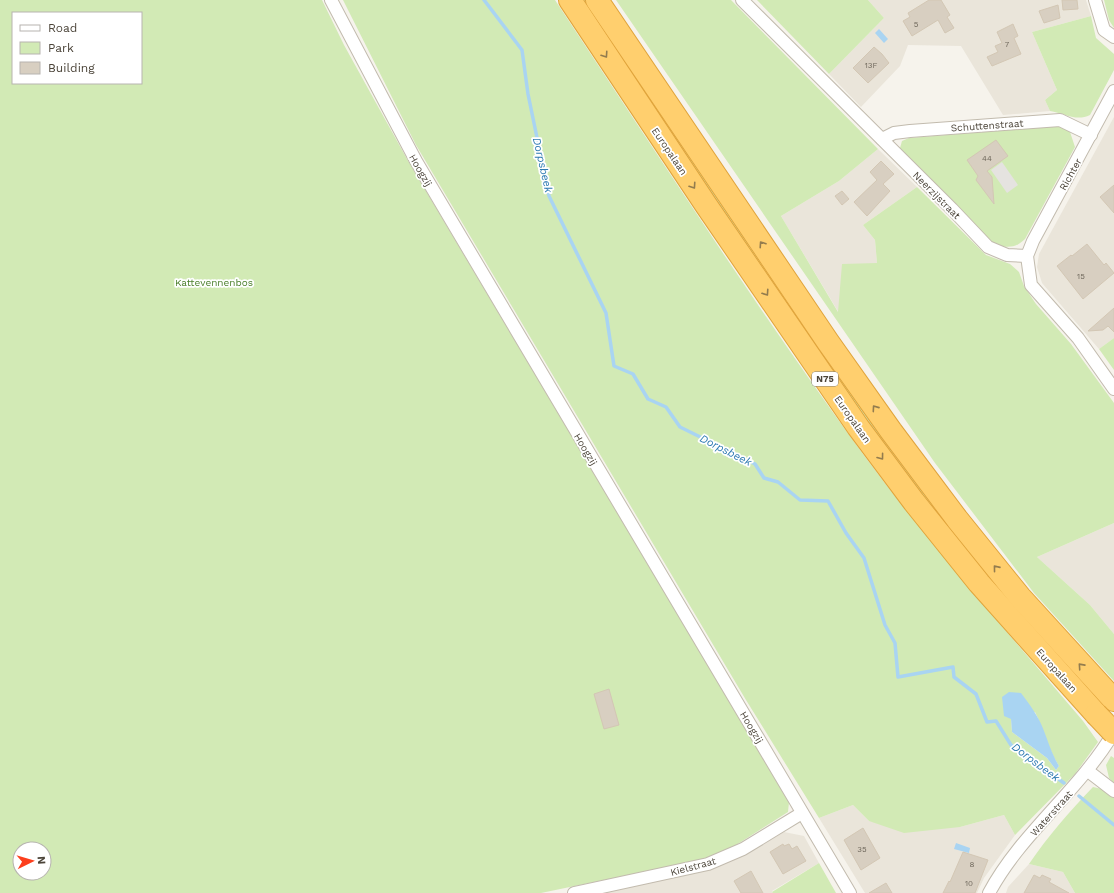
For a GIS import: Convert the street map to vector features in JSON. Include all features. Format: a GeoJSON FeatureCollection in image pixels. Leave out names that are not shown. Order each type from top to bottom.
{"type":"FeatureCollection","features":[{"type":"Feature","properties":{"kind":"highway","name":"Europalaan"},"geometry":{"type":"LineString","coordinates":[[570,0],[706,205],[858,427],[914,502],[979,583],[1114,733]]}},
{"type":"Feature","properties":{"kind":"highway","name":"N75"},"geometry":{"type":"LineString","coordinates":[[597,0],[824,335],[896,438],[957,519],[1020,597],[1111,697]]}},
{"type":"Feature","properties":{"kind":"street","name":"Hoogzij"},"geometry":{"type":"LineString","coordinates":[[331,0],[416,161],[850,893]]}},
{"type":"Feature","properties":{"kind":"street","name":"Neerzijstraat"},"geometry":{"type":"LineString","coordinates":[[742,0],[988,247],[1007,255],[1027,256]]}},
{"type":"Feature","properties":{"kind":"street"},"geometry":{"type":"LineString","coordinates":[[1096,0],[1104,30],[1114,37]]}},
{"type":"Feature","properties":{"kind":"street","name":"Richter"},"geometry":{"type":"LineString","coordinates":[[1027,256],[1033,241],[1114,92]]}},
{"type":"Feature","properties":{"kind":"street","name":"Schuttenstraat"},"geometry":{"type":"LineString","coordinates":[[882,139],[894,133],[910,131],[1060,120],[1091,135]]}},
{"type":"Feature","properties":{"kind":"street"},"geometry":{"type":"LineString","coordinates":[[1027,256],[1027,268],[1031,285],[1078,338],[1114,389]]}},
{"type":"Feature","properties":{"kind":"street","name":"Waterstraat"},"geometry":{"type":"LineString","coordinates":[[989,893],[996,879],[1019,848],[1088,771],[1114,733]]}},
{"type":"Feature","properties":{"kind":"street"},"geometry":{"type":"LineString","coordinates":[[1088,771],[1114,791]]}},
{"type":"Feature","properties":{"kind":"street","name":"Kielstraat"},"geometry":{"type":"LineString","coordinates":[[574,893],[708,864],[743,849],[802,813]]}},
{"type":"Feature","properties":{"kind":"shaded area"},"geometry":{"type":"Polygon","coordinates":[[[868,0],[1086,0],[1091,16],[1032,32],[1057,90],[1045,100],[1050,111],[1003,115],[961,46],[908,45],[900,66],[861,107],[829,74],[884,18],[868,0]]]}},
{"type":"Feature","properties":{"kind":"shaded area"},"geometry":{"type":"Polygon","coordinates":[[[1114,117],[1114,338],[1099,349],[1042,283],[1037,267],[1039,254],[1114,117]]]}},
{"type":"Feature","properties":{"kind":"shaded area"},"geometry":{"type":"Polygon","coordinates":[[[878,149],[917,187],[863,225],[875,240],[877,263],[839,313],[781,216],[839,181],[878,149]]]}},
{"type":"Feature","properties":{"kind":"shaded area"},"geometry":{"type":"Polygon","coordinates":[[[1002,162],[1018,185],[1007,193],[991,170],[1002,162]]]}},
{"type":"Feature","properties":{"kind":"shaded area"},"geometry":{"type":"Polygon","coordinates":[[[1114,523],[1114,634],[1090,605],[1037,557],[1114,523]]]}},
{"type":"Feature","properties":{"kind":"shaded area"},"geometry":{"type":"Polygon","coordinates":[[[853,805],[869,821],[960,827],[1004,815],[1015,835],[984,878],[977,893],[865,893],[819,818],[853,805]]]}},
{"type":"Feature","properties":{"kind":"shaded area"},"geometry":{"type":"Polygon","coordinates":[[[784,832],[804,836],[819,863],[772,891],[773,893],[600,893],[747,853],[784,832]]]}},
{"type":"Feature","properties":{"kind":"shaded area"},"geometry":{"type":"Polygon","coordinates":[[[1029,864],[1063,872],[1075,893],[1006,893],[1008,887],[1029,864]]]}},
{"type":"Feature","properties":{"kind":"green space","name":"Kattevennenbos"},"geometry":{"type":"Polygon","coordinates":[[[0,0],[322,0],[344,45],[407,159],[789,802],[788,812],[736,845],[705,859],[541,893],[0,893],[0,0]]]}},
{"type":"Feature","properties":{"kind":"green space"},"geometry":{"type":"Polygon","coordinates":[[[343,0],[555,0],[745,285],[863,454],[916,523],[1083,721],[1098,742],[1075,774],[1015,835],[1004,815],[960,827],[904,833],[869,821],[853,805],[819,818],[746,700],[416,145],[343,0]],[[1035,712],[1011,718],[1012,732],[1047,758],[1056,770],[1059,766],[1035,712]]]}},
{"type":"Feature","properties":{"kind":"green space"},"geometry":{"type":"Polygon","coordinates":[[[579,0],[589,0],[625,55],[1110,708],[1107,713],[996,591],[885,451],[579,0]]]}},
{"type":"Feature","properties":{"kind":"green space"},"geometry":{"type":"Polygon","coordinates":[[[616,0],[731,0],[878,149],[839,181],[781,216],[838,312],[842,264],[877,263],[875,240],[863,225],[917,187],[986,255],[1010,264],[1019,272],[1024,286],[1036,304],[1071,344],[1114,403],[1114,523],[1037,557],[1090,605],[1114,634],[1114,681],[1034,593],[935,463],[616,0]]]}},
{"type":"Feature","properties":{"kind":"green space"},"geometry":{"type":"Polygon","coordinates":[[[757,0],[868,0],[884,18],[829,74],[757,0]]]}},
{"type":"Feature","properties":{"kind":"green space"},"geometry":{"type":"Polygon","coordinates":[[[1104,0],[1114,0],[1114,28],[1109,20],[1104,0]]]}},
{"type":"Feature","properties":{"kind":"green space"},"geometry":{"type":"Polygon","coordinates":[[[1091,16],[1096,38],[1114,54],[1114,70],[1090,115],[1080,118],[1050,111],[1045,100],[1057,90],[1032,32],[1091,16]]]}},
{"type":"Feature","properties":{"kind":"green space"},"geometry":{"type":"Polygon","coordinates":[[[1059,126],[1070,132],[1075,147],[1025,239],[1018,245],[1010,247],[994,244],[900,148],[902,141],[909,138],[1059,126]]]}},
{"type":"Feature","properties":{"kind":"green space"},"geometry":{"type":"Polygon","coordinates":[[[1114,338],[1114,370],[1099,349],[1114,338]]]}},
{"type":"Feature","properties":{"kind":"green space"},"geometry":{"type":"Polygon","coordinates":[[[1111,756],[1114,758],[1114,783],[1109,778],[1106,765],[1111,756]]]}},
{"type":"Feature","properties":{"kind":"green space"},"geometry":{"type":"Polygon","coordinates":[[[1093,787],[1102,789],[1114,797],[1114,893],[1075,893],[1063,872],[1029,864],[1060,824],[1093,787]]]}},
{"type":"Feature","properties":{"kind":"green space"},"geometry":{"type":"Polygon","coordinates":[[[819,863],[836,893],[772,892],[819,863]]]}},
{"type":"Feature","properties":{"kind":"water"},"geometry":{"type":"Polygon","coordinates":[[[879,29],[888,39],[884,43],[875,33],[879,29]]]}},
{"type":"Feature","properties":{"kind":"water"},"geometry":{"type":"Polygon","coordinates":[[[1009,692],[1021,693],[1037,716],[1059,766],[1056,770],[1047,758],[1012,732],[1011,719],[1004,716],[1002,697],[1009,692]]]}},
{"type":"Feature","properties":{"kind":"water"},"geometry":{"type":"Polygon","coordinates":[[[956,843],[970,848],[969,853],[954,849],[956,843]]]}},
{"type":"Feature","properties":{"kind":"building"},"geometry":{"type":"Polygon","coordinates":[[[929,0],[941,0],[950,15],[947,17],[954,28],[945,33],[938,20],[912,36],[903,21],[910,17],[908,13],[929,0]]]}},
{"type":"Feature","properties":{"kind":"building"},"geometry":{"type":"Polygon","coordinates":[[[1062,0],[1077,0],[1078,9],[1063,10],[1062,0]]]}},
{"type":"Feature","properties":{"kind":"building"},"geometry":{"type":"Polygon","coordinates":[[[1058,5],[1060,18],[1044,23],[1039,11],[1058,5]]]}},
{"type":"Feature","properties":{"kind":"building"},"geometry":{"type":"Polygon","coordinates":[[[1013,24],[1018,36],[1014,38],[1021,54],[992,66],[987,57],[998,52],[995,46],[1002,43],[997,32],[1013,24]]]}},
{"type":"Feature","properties":{"kind":"building"},"geometry":{"type":"Polygon","coordinates":[[[874,47],[889,63],[868,83],[853,68],[874,47]]]}},
{"type":"Feature","properties":{"kind":"building"},"geometry":{"type":"Polygon","coordinates":[[[996,140],[1008,156],[987,171],[992,177],[994,204],[976,180],[978,176],[967,160],[996,140]]]}},
{"type":"Feature","properties":{"kind":"building"},"geometry":{"type":"Polygon","coordinates":[[[881,161],[894,174],[883,184],[890,191],[867,216],[854,202],[877,180],[870,172],[881,161]]]}},
{"type":"Feature","properties":{"kind":"building"},"geometry":{"type":"Polygon","coordinates":[[[1114,185],[1114,213],[1100,197],[1114,185]]]}},
{"type":"Feature","properties":{"kind":"building"},"geometry":{"type":"Polygon","coordinates":[[[842,191],[849,199],[842,205],[835,196],[842,191]]]}},
{"type":"Feature","properties":{"kind":"building"},"geometry":{"type":"Polygon","coordinates":[[[1087,244],[1104,265],[1106,263],[1114,273],[1083,299],[1057,266],[1087,244]]]}},
{"type":"Feature","properties":{"kind":"building"},"geometry":{"type":"Polygon","coordinates":[[[1114,308],[1114,332],[1108,326],[1103,330],[1088,331],[1114,308]]]}},
{"type":"Feature","properties":{"kind":"building"},"geometry":{"type":"Polygon","coordinates":[[[609,689],[619,725],[604,729],[594,694],[609,689]]]}},
{"type":"Feature","properties":{"kind":"building"},"geometry":{"type":"Polygon","coordinates":[[[863,828],[880,858],[861,870],[844,840],[863,828]]]}},
{"type":"Feature","properties":{"kind":"building"},"geometry":{"type":"Polygon","coordinates":[[[783,844],[784,846],[789,844],[792,849],[797,846],[806,861],[783,874],[770,852],[783,844]]]}},
{"type":"Feature","properties":{"kind":"building"},"geometry":{"type":"Polygon","coordinates":[[[963,852],[988,860],[975,893],[943,893],[949,881],[950,882],[963,852]]]}},
{"type":"Feature","properties":{"kind":"building"},"geometry":{"type":"Polygon","coordinates":[[[751,871],[763,893],[741,893],[734,881],[751,871]]]}},
{"type":"Feature","properties":{"kind":"building"},"geometry":{"type":"Polygon","coordinates":[[[1034,875],[1040,878],[1042,875],[1051,879],[1049,882],[1069,893],[1024,893],[1034,875]]]}},
{"type":"Feature","properties":{"kind":"building"},"geometry":{"type":"Polygon","coordinates":[[[886,883],[892,893],[869,893],[886,883]]]}},
{"type":"Feature","properties":{"kind":"waterway","name":"Dorpsbeek"},"geometry":{"type":"LineString","coordinates":[[484,0],[522,50],[528,94],[549,196],[606,313],[614,366],[633,374],[648,399],[666,407],[680,427],[755,464],[764,478],[778,482],[800,500],[828,501],[846,533],[864,558],[885,625],[895,643],[898,677],[953,667],[954,677],[976,694],[987,722],[996,721],[1011,745],[1064,783]]}},
{"type":"Feature","properties":{"kind":"waterway","name":"Dorpsbeek"},"geometry":{"type":"LineString","coordinates":[[1079,796],[1114,825]]}}]}
